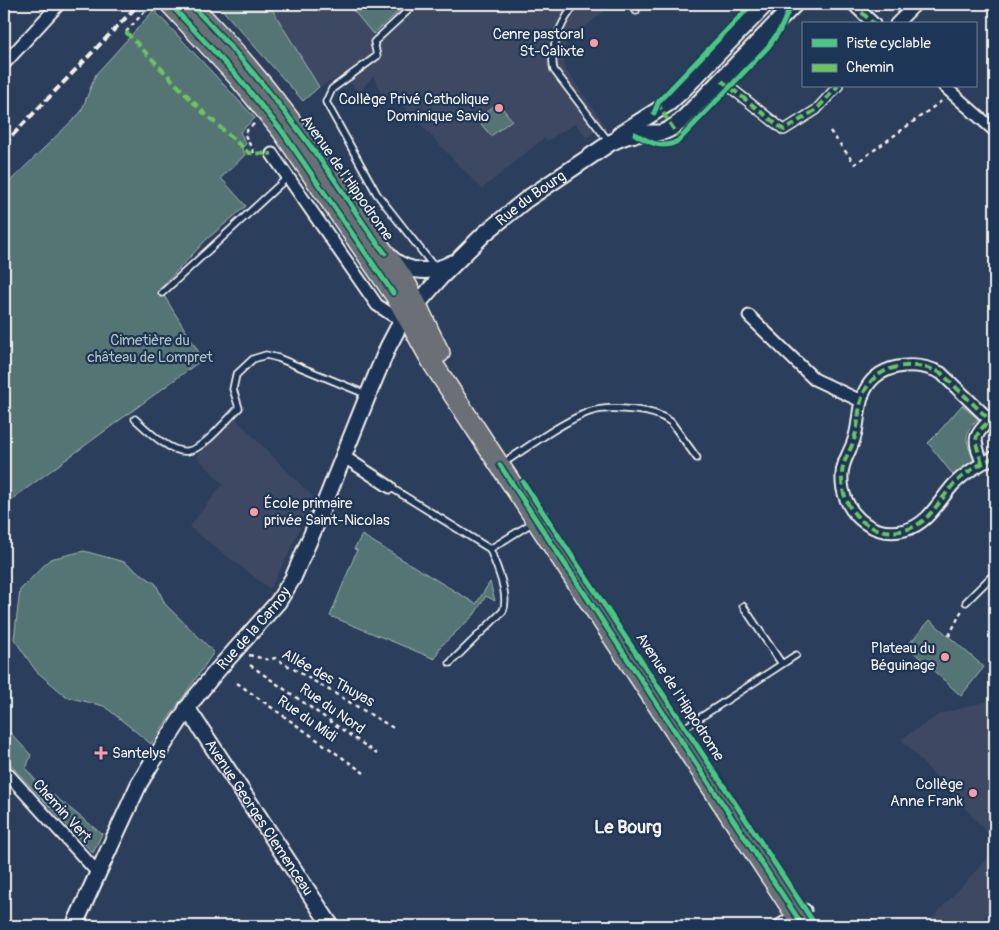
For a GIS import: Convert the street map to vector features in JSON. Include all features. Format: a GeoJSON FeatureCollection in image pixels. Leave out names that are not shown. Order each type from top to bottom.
{"type":"FeatureCollection","features":[{"type":"Feature","properties":{"kind":"main road","name":"Avenue de l'Hippodrome"},"geometry":{"type":"LineString","coordinates":[[170,4],[191,11],[258,78],[323,163],[399,272],[411,310],[433,364],[541,518],[801,917],[816,926]]}},
{"type":"Feature","properties":{"kind":"main road","name":"Avenue de l'Hippodrome"},"geometry":{"type":"LineString","coordinates":[[191,11],[336,208],[396,297],[411,310],[508,460],[541,518]]}},
{"type":"Feature","properties":{"kind":"street"},"geometry":{"type":"LineString","coordinates":[[4,64],[59,4]]}},
{"type":"Feature","properties":{"kind":"street","name":"Rue du Bourg"},"geometry":{"type":"LineString","coordinates":[[411,310],[457,260],[484,234],[518,206],[610,143],[628,128],[669,103],[682,92],[766,4]]}},
{"type":"Feature","properties":{"kind":"street","name":"Rue du Bourg"},"geometry":{"type":"LineString","coordinates":[[610,143],[635,134],[666,132],[686,117],[795,4]]}},
{"type":"Feature","properties":{"kind":"street"},"geometry":{"type":"LineString","coordinates":[[853,4],[872,22]]}},
{"type":"Feature","properties":{"kind":"street"},"geometry":{"type":"LineString","coordinates":[[898,22],[916,4]]}},
{"type":"Feature","properties":{"kind":"street"},"geometry":{"type":"LineString","coordinates":[[722,81],[784,130],[816,110],[836,88]]}},
{"type":"Feature","properties":{"kind":"street"},"geometry":{"type":"LineString","coordinates":[[948,90],[995,131]]}},
{"type":"Feature","properties":{"kind":"street"},"geometry":{"type":"LineString","coordinates":[[272,154],[376,305],[392,315],[411,310]]}},
{"type":"Feature","properties":{"kind":"street","name":"Rue du Bourg"},"geometry":{"type":"LineString","coordinates":[[385,253],[397,263],[423,271],[436,270],[457,260]]}},
{"type":"Feature","properties":{"kind":"street","name":"Rue de la Carnoy"},"geometry":{"type":"LineString","coordinates":[[74,926],[151,764],[188,708],[215,673],[278,602],[286,589],[314,530],[368,395],[394,336],[411,310]]}},
{"type":"Feature","properties":{"kind":"street"},"geometry":{"type":"LineString","coordinates":[[749,316],[814,378],[861,401]]}},
{"type":"Feature","properties":{"kind":"street"},"geometry":{"type":"LineString","coordinates":[[982,463],[976,436],[978,431],[992,423],[941,373],[922,366],[902,365],[887,370],[873,380],[863,394],[855,438],[842,469],[842,486],[851,511],[864,524],[873,529],[889,533],[908,530],[932,512],[955,483],[982,463],[995,457]]}},
{"type":"Feature","properties":{"kind":"street"},"geometry":{"type":"LineString","coordinates":[[343,456],[390,487]]}},
{"type":"Feature","properties":{"kind":"street","name":"Avenue Georges Clemenceau"},"geometry":{"type":"LineString","coordinates":[[188,708],[331,926]]}},
{"type":"Feature","properties":{"kind":"street","name":"Chemin Vert"},"geometry":{"type":"LineString","coordinates":[[4,770],[98,873]]}},
{"type":"Feature","properties":{"kind":"street"},"geometry":{"type":"LineString","coordinates":[[779,926],[801,917]]}},
{"type":"Feature","properties":{"kind":"lane"},"geometry":{"type":"LineString","coordinates":[[415,4],[374,42],[377,56],[332,88],[326,102],[377,194],[433,262],[436,270]]}},
{"type":"Feature","properties":{"kind":"lane"},"geometry":{"type":"LineString","coordinates":[[566,4],[571,10],[558,32],[553,61],[554,70],[610,143]]}},
{"type":"Feature","properties":{"kind":"lane"},"geometry":{"type":"LineString","coordinates":[[632,4],[636,11]]}},
{"type":"Feature","properties":{"kind":"lane"},"geometry":{"type":"LineString","coordinates":[[162,293],[288,177]]}},
{"type":"Feature","properties":{"kind":"lane"},"geometry":{"type":"LineString","coordinates":[[135,419],[154,437],[174,448],[187,452],[198,448],[239,408],[234,389],[236,375],[252,359],[266,355],[278,358],[368,395]]}},
{"type":"Feature","properties":{"kind":"lane"},"geometry":{"type":"LineString","coordinates":[[508,460],[580,416],[594,411],[617,409],[652,412],[666,418],[671,422],[697,458]]}},
{"type":"Feature","properties":{"kind":"lane"},"geometry":{"type":"LineString","coordinates":[[390,487],[490,549],[506,598],[503,611],[450,663]]}},
{"type":"Feature","properties":{"kind":"lane"},"geometry":{"type":"LineString","coordinates":[[490,549],[541,518]]}},
{"type":"Feature","properties":{"kind":"lane"},"geometry":{"type":"LineString","coordinates":[[966,602],[994,574],[995,570]]}},
{"type":"Feature","properties":{"kind":"lane"},"geometry":{"type":"LineString","coordinates":[[743,606],[782,664]]}},
{"type":"Feature","properties":{"kind":"lane"},"geometry":{"type":"LineString","coordinates":[[680,730],[796,655]]}},
{"type":"Feature","properties":{"kind":"path"},"geometry":{"type":"LineString","coordinates":[[126,32],[151,4]]}},
{"type":"Feature","properties":{"kind":"path"},"geometry":{"type":"LineString","coordinates":[[830,131],[854,164],[948,90]]}},
{"type":"Feature","properties":{"kind":"path"},"geometry":{"type":"LineString","coordinates":[[254,154],[244,132],[267,112]]}},
{"type":"Feature","properties":{"kind":"path"},"geometry":{"type":"LineString","coordinates":[[949,636],[966,602]]}},
{"type":"Feature","properties":{"kind":"shaded area","name":"Collège Privé Catholique Dominique Savio"},"geometry":{"type":"Polygon","coordinates":[[[269,4],[606,4],[609,8],[566,42],[564,67],[605,125],[586,138],[576,123],[547,141],[544,138],[482,189],[391,94],[381,93],[373,76],[359,93],[344,75],[319,87],[269,4]]]}},
{"type":"Feature","properties":{"kind":"shaded area","name":"École primaire privée Saint-Nicolas"},"geometry":{"type":"Polygon","coordinates":[[[235,418],[313,497],[288,555],[270,589],[189,527],[223,484],[196,456],[235,418]]]}},
{"type":"Feature","properties":{"kind":"shaded area","name":"Collège Anne Frank"},"geometry":{"type":"Polygon","coordinates":[[[995,699],[995,841],[901,739],[940,714],[995,699]]]}},
{"type":"Feature","properties":{"kind":"shaded area"},"geometry":{"type":"Polygon","coordinates":[[[995,850],[995,905],[976,926],[925,926],[995,850]]]}},
{"type":"Feature","properties":{"kind":"green space"},"geometry":{"type":"Polygon","coordinates":[[[217,4],[269,4],[319,87],[303,101],[217,4]]]}},
{"type":"Feature","properties":{"kind":"green space"},"geometry":{"type":"Polygon","coordinates":[[[348,4],[408,4],[373,34],[348,4]]]}},
{"type":"Feature","properties":{"kind":"green space","name":"Cimetière du château de Lompret"},"geometry":{"type":"Polygon","coordinates":[[[154,10],[255,118],[240,132],[246,144],[242,148],[245,155],[221,178],[246,206],[207,239],[160,289],[203,359],[4,505],[4,187],[81,112],[96,74],[154,10]]]}},
{"type":"Feature","properties":{"kind":"green space"},"geometry":{"type":"Polygon","coordinates":[[[498,103],[512,120],[491,136],[477,119],[498,103]]]}},
{"type":"Feature","properties":{"kind":"green space"},"geometry":{"type":"Polygon","coordinates":[[[962,405],[978,419],[969,429],[967,438],[974,460],[953,475],[928,443],[962,405]]]}},
{"type":"Feature","properties":{"kind":"green space"},"geometry":{"type":"Polygon","coordinates":[[[362,535],[476,604],[490,582],[495,601],[486,596],[474,615],[440,647],[435,659],[330,616],[357,550],[354,549],[362,535]]]}},
{"type":"Feature","properties":{"kind":"green space"},"geometry":{"type":"Polygon","coordinates":[[[84,551],[124,562],[156,584],[165,604],[214,652],[151,744],[104,706],[67,697],[36,671],[14,639],[20,590],[50,559],[84,551]]]}},
{"type":"Feature","properties":{"kind":"green space","name":"Plateau du Béguinage"},"geometry":{"type":"Polygon","coordinates":[[[930,620],[984,667],[961,696],[907,646],[930,620]]]}},
{"type":"Feature","properties":{"kind":"green space"},"geometry":{"type":"Polygon","coordinates":[[[4,726],[31,755],[26,769],[37,782],[102,834],[93,853],[16,771],[4,755],[4,726]]]}},
{"type":"Feature","properties":{"kind":"railway"},"geometry":{"type":"LineString","coordinates":[[4,144],[139,4]]}},
{"type":"Feature","properties":{"kind":"marked path"},"geometry":{"type":"LineString","coordinates":[[853,4],[872,22]]}},
{"type":"Feature","properties":{"kind":"marked path"},"geometry":{"type":"LineString","coordinates":[[126,32],[204,113],[249,153],[272,154]]}},
{"type":"Feature","properties":{"kind":"marked path"},"geometry":{"type":"LineString","coordinates":[[722,81],[784,130],[816,110],[836,88]]}},
{"type":"Feature","properties":{"kind":"marked path"},"geometry":{"type":"LineString","coordinates":[[659,102],[660,108],[680,139]]}},
{"type":"Feature","properties":{"kind":"marked path"},"geometry":{"type":"LineString","coordinates":[[995,425],[941,373],[920,366],[897,367],[886,371],[869,384],[863,395],[855,436],[842,470],[843,488],[846,500],[852,510],[869,526],[892,532],[905,530],[921,523],[963,476],[995,457]]}},
{"type":"Feature","properties":{"kind":"marked path"},"geometry":{"type":"LineString","coordinates":[[982,463],[976,440],[979,432],[989,421]]}},
{"type":"Feature","properties":{"kind":"cycle path"},"geometry":{"type":"LineString","coordinates":[[170,4],[237,76],[282,131],[393,293]]}},
{"type":"Feature","properties":{"kind":"cycle path"},"geometry":{"type":"LineString","coordinates":[[190,4],[226,41],[276,100],[330,173],[368,231],[385,253]]}},
{"type":"Feature","properties":{"kind":"cycle path"},"geometry":{"type":"LineString","coordinates":[[654,113],[659,101],[752,4]]}},
{"type":"Feature","properties":{"kind":"cycle path"},"geometry":{"type":"LineString","coordinates":[[635,134],[661,145],[672,144],[678,141],[768,47],[780,30],[788,12],[795,4]]}},
{"type":"Feature","properties":{"kind":"cycle path"},"geometry":{"type":"LineString","coordinates":[[500,465],[803,926]]}},
{"type":"Feature","properties":{"kind":"cycle path"},"geometry":{"type":"LineString","coordinates":[[523,482],[816,926]]}},
{"type":"Feature","properties":{"kind":"place","name":"Cenre pastoral St-Calixte"},"geometry":{"type":"Point","coordinates":[594,43]}},
{"type":"Feature","properties":{"kind":"place","name":"Collège Privé Catholique Dominique Savio"},"geometry":{"type":"Point","coordinates":[499,108]}},
{"type":"Feature","properties":{"kind":"place","name":"École primaire privée Saint-Nicolas"},"geometry":{"type":"Point","coordinates":[254,512]}},
{"type":"Feature","properties":{"kind":"place","name":"Plateau du Béguinage"},"geometry":{"type":"Point","coordinates":[945,657]}},
{"type":"Feature","properties":{"kind":"place","name":"Santelys"},"geometry":{"type":"Point","coordinates":[101,753]}},
{"type":"Feature","properties":{"kind":"place","name":"Collège Anne Frank"},"geometry":{"type":"Point","coordinates":[973,793]}},
{"type":"Feature","properties":{"kind":"district","name":"Le Bourg"},"geometry":{"type":"Point","coordinates":[628,827]}}]}
